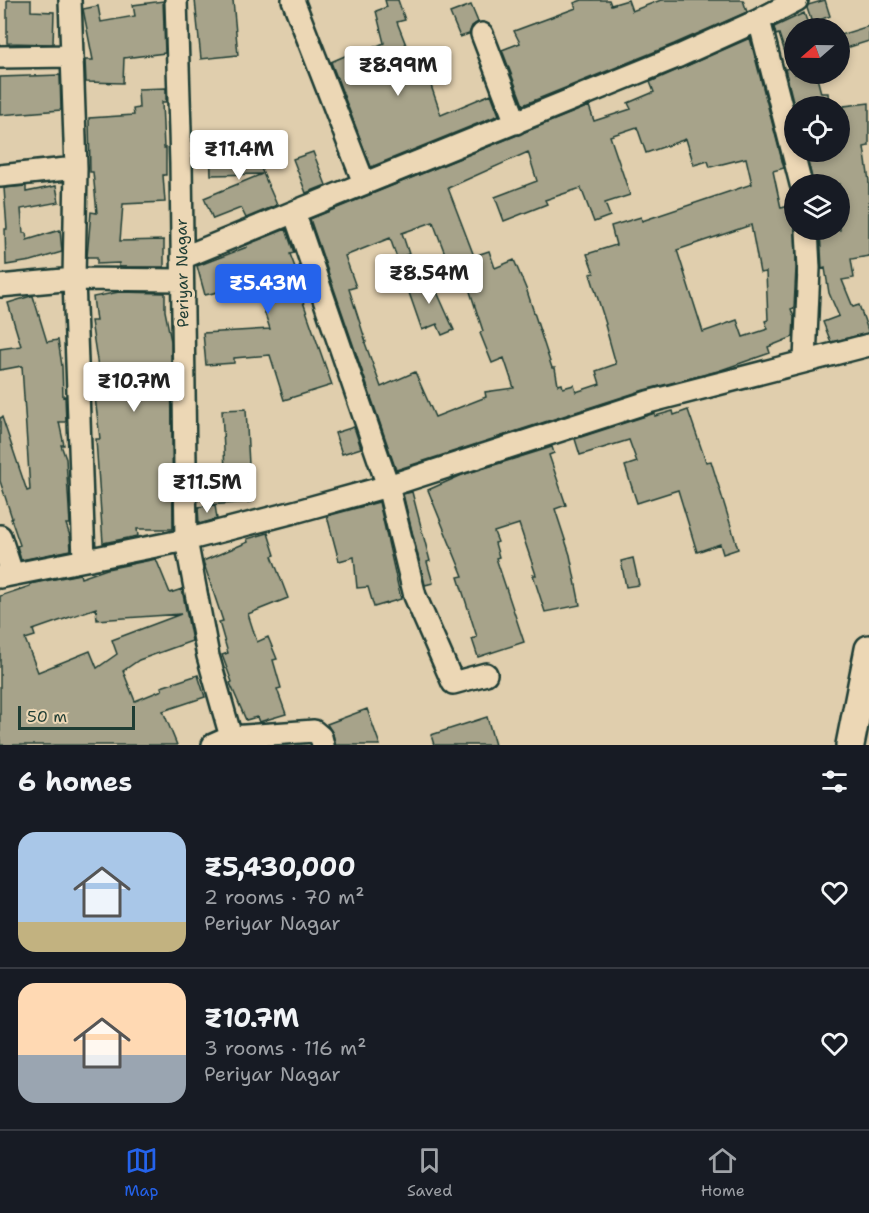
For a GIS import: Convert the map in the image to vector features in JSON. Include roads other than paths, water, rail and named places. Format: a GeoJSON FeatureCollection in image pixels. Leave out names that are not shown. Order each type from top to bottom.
{"type":"FeatureCollection","features":[{"type":"Feature","properties":{"kind":"main road"},"geometry":{"type":"LineString","coordinates":[[850,745],[869,649]]}},
{"type":"Feature","properties":{"kind":"street"},"geometry":{"type":"LineString","coordinates":[[70,0],[76,168],[74,279],[84,559]]}},
{"type":"Feature","properties":{"kind":"street","name":"Periyar Nagar"},"geometry":{"type":"LineString","coordinates":[[176,0],[186,540],[222,741]]}},
{"type":"Feature","properties":{"kind":"street"},"geometry":{"type":"LineString","coordinates":[[293,0],[364,183]]}},
{"type":"Feature","properties":{"kind":"street"},"geometry":{"type":"LineString","coordinates":[[182,258],[679,56],[797,0]]}},
{"type":"Feature","properties":{"kind":"street"},"geometry":{"type":"LineString","coordinates":[[759,20],[798,174]]}},
{"type":"Feature","properties":{"kind":"street"},"geometry":{"type":"LineString","coordinates":[[482,34],[516,123]]}},
{"type":"Feature","properties":{"kind":"street"},"geometry":{"type":"LineString","coordinates":[[0,57],[72,56]]}},
{"type":"Feature","properties":{"kind":"street"},"geometry":{"type":"LineString","coordinates":[[0,176],[76,168]]}},
{"type":"Feature","properties":{"kind":"street"},"geometry":{"type":"LineString","coordinates":[[294,212],[388,486],[415,596],[453,683],[486,674]]}},
{"type":"Feature","properties":{"kind":"street"},"geometry":{"type":"LineString","coordinates":[[805,360],[809,268],[808,240]]}},
{"type":"Feature","properties":{"kind":"street"},"geometry":{"type":"LineString","coordinates":[[0,286],[74,279],[182,280]]}},
{"type":"Feature","properties":{"kind":"street"},"geometry":{"type":"LineString","coordinates":[[0,536],[6,575],[186,540],[388,486],[648,402],[869,345]]}},
{"type":"Feature","properties":{"kind":"street"},"geometry":{"type":"LineString","coordinates":[[222,741],[314,731],[321,737],[324,745]]}}]}
